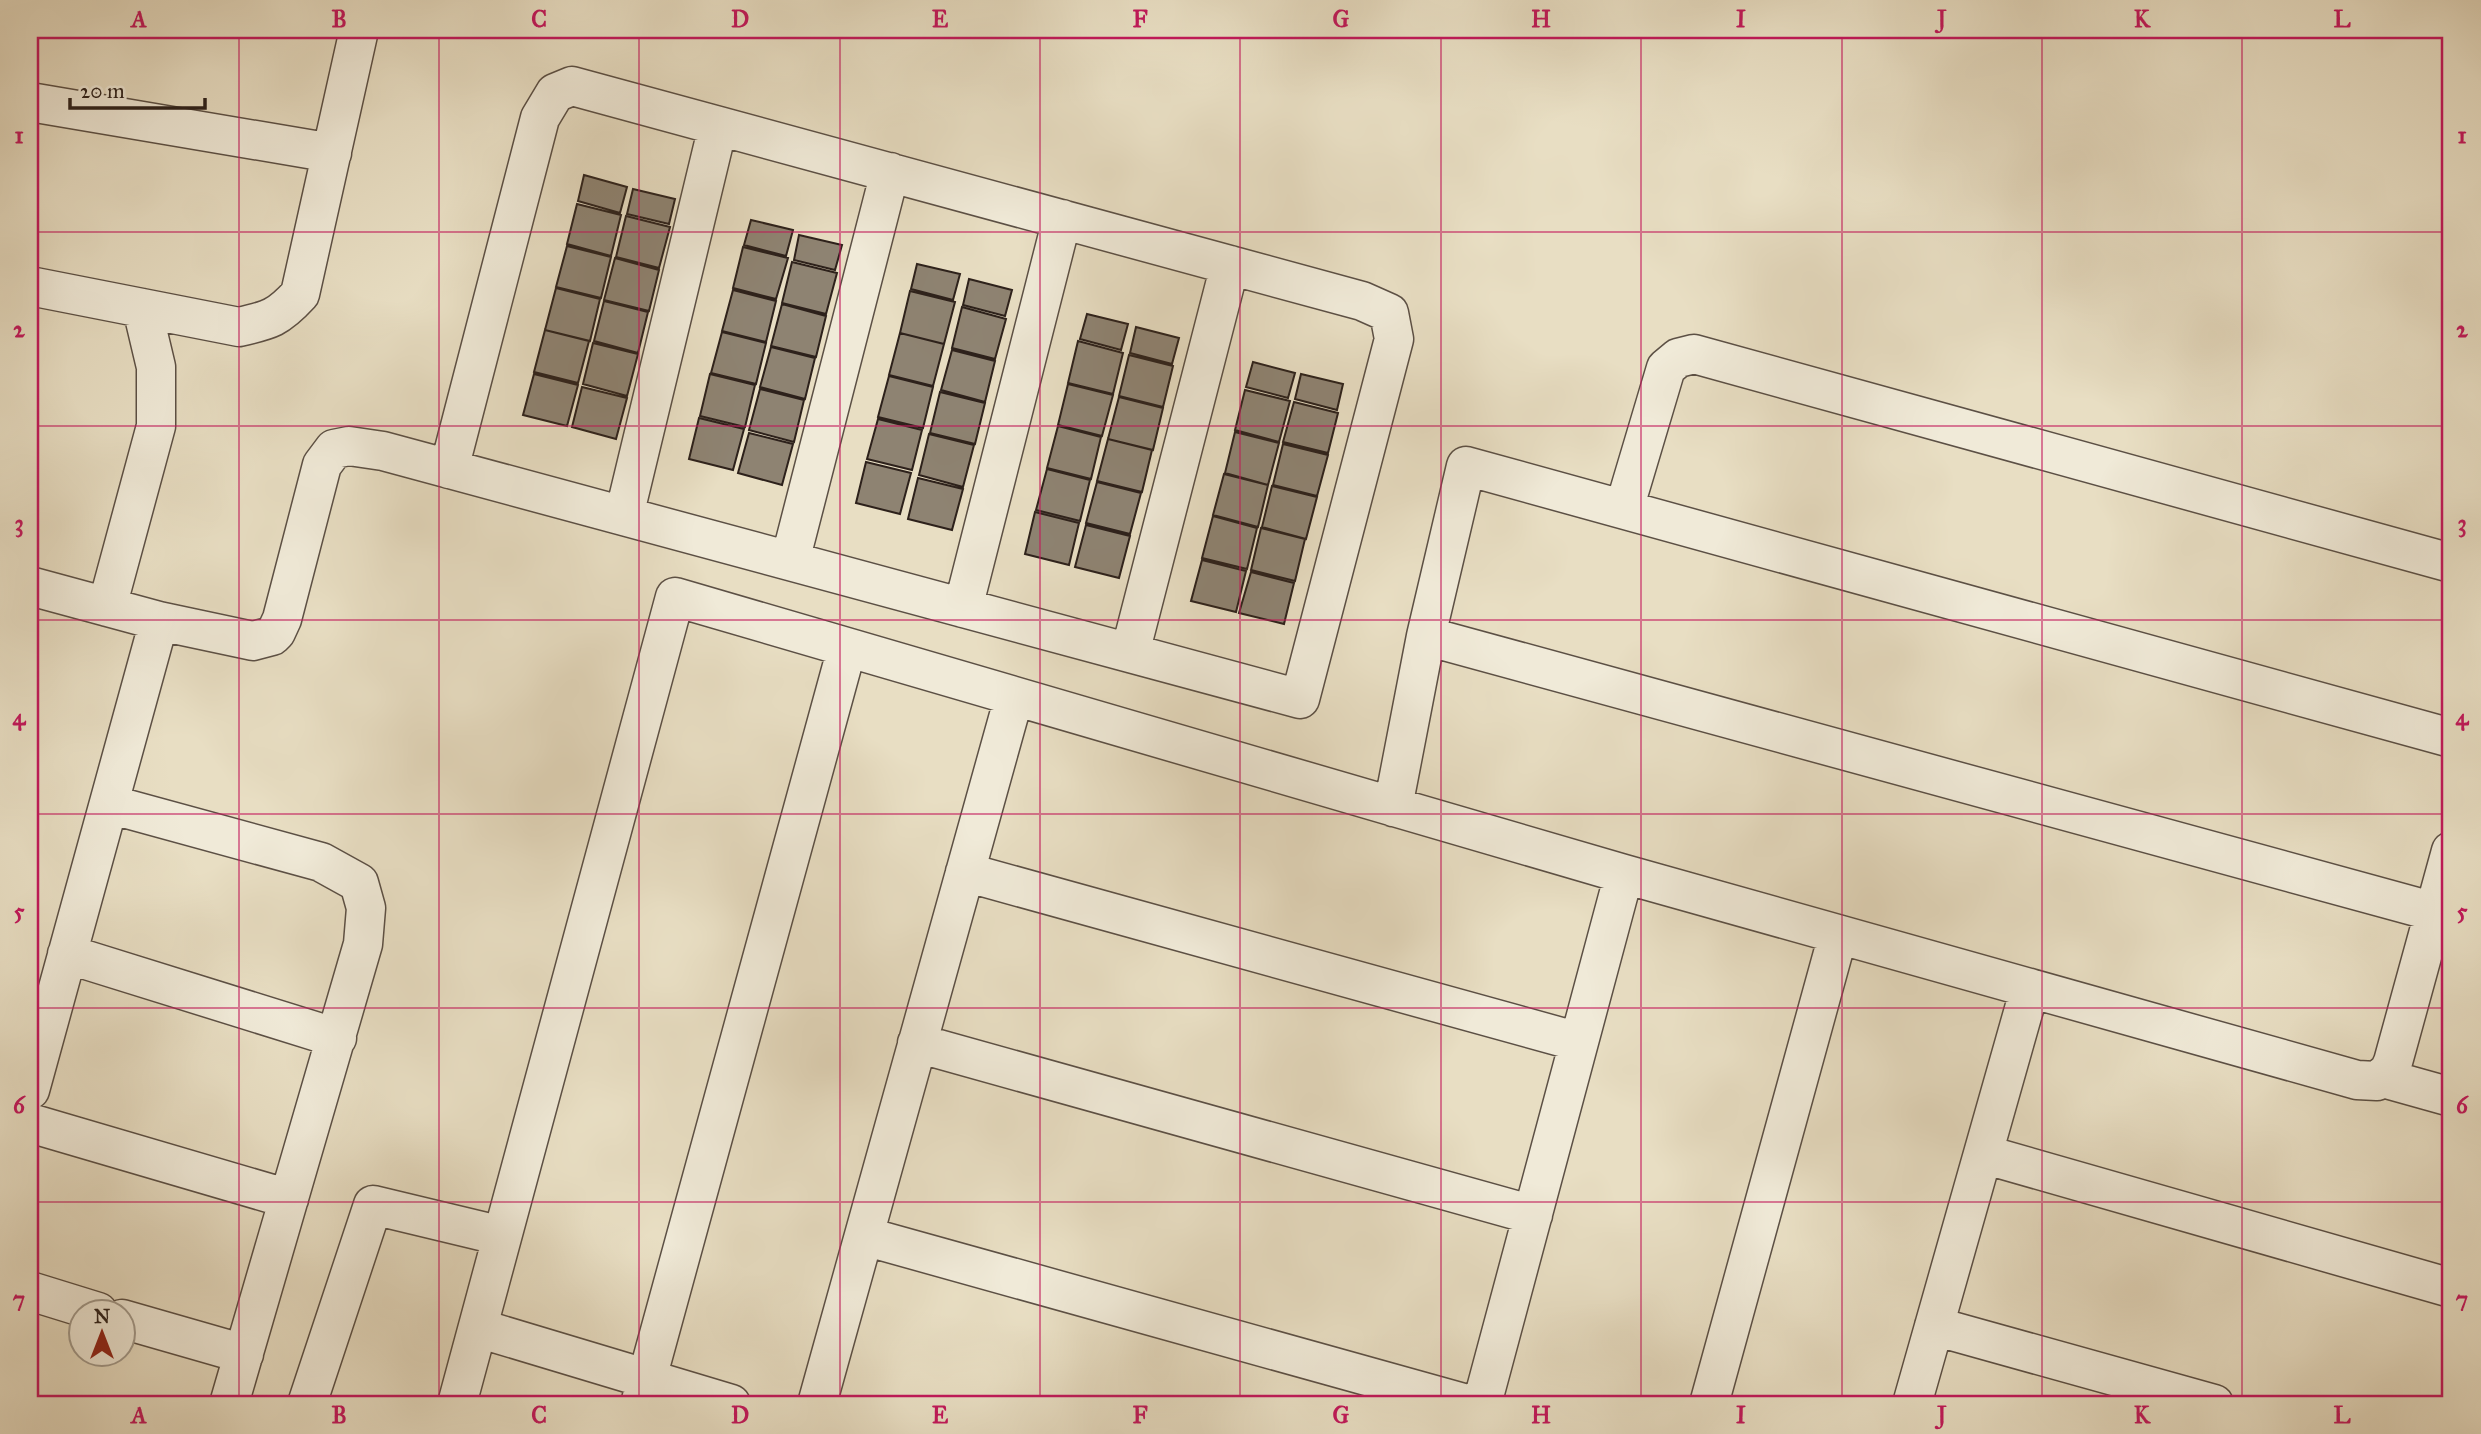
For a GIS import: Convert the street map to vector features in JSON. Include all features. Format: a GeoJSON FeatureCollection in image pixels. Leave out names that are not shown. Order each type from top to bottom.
{"type":"FeatureCollection","features":[{"type":"Feature","properties":{"kind":"street"},"geometry":{"type":"LineString","coordinates":[[30,286],[239,327],[267,321],[284,312],[300,294],[359,30]]}},
{"type":"Feature","properties":{"kind":"street"},"geometry":{"type":"LineString","coordinates":[[30,586],[159,621],[253,641],[267,639],[276,632],[286,607],[326,458],[334,449],[365,447],[1300,699],[1394,338],[1389,313],[1362,301],[572,86],[555,93],[540,118],[449,469]]}},
{"type":"Feature","properties":{"kind":"street"},"geometry":{"type":"LineString","coordinates":[[30,102],[332,153]]}},
{"type":"Feature","properties":{"kind":"street"},"geometry":{"type":"LineString","coordinates":[[624,516],[718,126]]}},
{"type":"Feature","properties":{"kind":"street"},"geometry":{"type":"LineString","coordinates":[[790,561],[890,173]]}},
{"type":"Feature","properties":{"kind":"street"},"geometry":{"type":"LineString","coordinates":[[963,608],[1062,219]]}},
{"type":"Feature","properties":{"kind":"street"},"geometry":{"type":"LineString","coordinates":[[1130,653],[1230,265]]}},
{"type":"Feature","properties":{"kind":"street"},"geometry":{"type":"LineString","coordinates":[[107,607],[156,426],[156,367],[142,308]]}},
{"type":"Feature","properties":{"kind":"street"},"geometry":{"type":"LineString","coordinates":[[1625,509],[1666,368],[1678,358],[1694,354],[2451,563]]}},
{"type":"Feature","properties":{"kind":"street"},"geometry":{"type":"LineString","coordinates":[[1393,807],[1426,636],[1464,467],[1625,509],[2451,738]]}},
{"type":"Feature","properties":{"kind":"street"},"geometry":{"type":"LineString","coordinates":[[457,1404],[675,597],[1624,874],[2357,1080],[2377,1081],[2384,1078],[2393,1062],[2451,851]]}},
{"type":"Feature","properties":{"kind":"street"},"geometry":{"type":"LineString","coordinates":[[30,1090],[159,621]]}},
{"type":"Feature","properties":{"kind":"street"},"geometry":{"type":"LineString","coordinates":[[1426,636],[2435,912]]}},
{"type":"Feature","properties":{"kind":"street"},"geometry":{"type":"LineString","coordinates":[[643,1392],[847,648]]}},
{"type":"Feature","properties":{"kind":"street"},"geometry":{"type":"LineString","coordinates":[[817,1404],[1014,697]]}},
{"type":"Feature","properties":{"kind":"street"},"geometry":{"type":"LineString","coordinates":[[109,804],[321,862],[359,883],[366,908],[363,944],[229,1404]]}},
{"type":"Feature","properties":{"kind":"street"},"geometry":{"type":"LineString","coordinates":[[965,872],[1579,1042]]}},
{"type":"Feature","properties":{"kind":"street"},"geometry":{"type":"LineString","coordinates":[[1482,1404],[1624,874]]}},
{"type":"Feature","properties":{"kind":"street"},"geometry":{"type":"LineString","coordinates":[[1709,1404],[1838,935]]}},
{"type":"Feature","properties":{"kind":"street"},"geometry":{"type":"LineString","coordinates":[[67,954],[337,1038]]}},
{"type":"Feature","properties":{"kind":"street"},"geometry":{"type":"LineString","coordinates":[[1912,1404],[2029,988]]}},
{"type":"Feature","properties":{"kind":"street"},"geometry":{"type":"LineString","coordinates":[[918,1043],[1533,1215]]}},
{"type":"Feature","properties":{"kind":"street"},"geometry":{"type":"LineString","coordinates":[[2384,1078],[2451,1097]]}},
{"type":"Feature","properties":{"kind":"street"},"geometry":{"type":"LineString","coordinates":[[30,1123],[289,1199]]}},
{"type":"Feature","properties":{"kind":"street"},"geometry":{"type":"LineString","coordinates":[[1983,1154],[2451,1288]]}},
{"type":"Feature","properties":{"kind":"street"},"geometry":{"type":"LineString","coordinates":[[307,1404],[373,1205],[502,1236]]}},
{"type":"Feature","properties":{"kind":"street"},"geometry":{"type":"LineString","coordinates":[[864,1236],[1467,1404]]}},
{"type":"Feature","properties":{"kind":"street"},"geometry":{"type":"LineString","coordinates":[[30,1291],[66,1302]]}},
{"type":"Feature","properties":{"kind":"street"},"geometry":{"type":"LineString","coordinates":[[136,1323],[244,1354]]}},
{"type":"Feature","properties":{"kind":"street"},"geometry":{"type":"LineString","coordinates":[[1934,1326],[2214,1404]]}},
{"type":"Feature","properties":{"kind":"street"},"geometry":{"type":"LineString","coordinates":[[478,1328],[643,1392],[732,1404]]}},
{"type":"Feature","properties":{"kind":"building"},"geometry":{"type":"Polygon","coordinates":[[[584,175],[627,187],[620,213],[578,201],[584,175]]]}},
{"type":"Feature","properties":{"kind":"building"},"geometry":{"type":"Polygon","coordinates":[[[633,189],[675,199],[669,224],[627,214],[633,189]]]}},
{"type":"Feature","properties":{"kind":"building"},"geometry":{"type":"Polygon","coordinates":[[[577,204],[621,215],[611,256],[567,244],[577,204]]]}},
{"type":"Feature","properties":{"kind":"building"},"geometry":{"type":"Polygon","coordinates":[[[626,216],[670,227],[659,268],[616,257],[626,216]]]}},
{"type":"Feature","properties":{"kind":"building"},"geometry":{"type":"Polygon","coordinates":[[[751,220],[793,230],[786,256],[744,245],[751,220]]]}},
{"type":"Feature","properties":{"kind":"building"},"geometry":{"type":"Polygon","coordinates":[[[799,235],[842,245],[835,270],[794,260],[799,235]]]}},
{"type":"Feature","properties":{"kind":"building"},"geometry":{"type":"Polygon","coordinates":[[[567,246],[611,257],[601,298],[556,287],[567,246]]]}},
{"type":"Feature","properties":{"kind":"building"},"geometry":{"type":"Polygon","coordinates":[[[743,247],[788,258],[776,299],[733,288],[743,247]]]}},
{"type":"Feature","properties":{"kind":"building"},"geometry":{"type":"Polygon","coordinates":[[[615,258],[659,270],[649,311],[604,300],[615,258]]]}},
{"type":"Feature","properties":{"kind":"building"},"geometry":{"type":"Polygon","coordinates":[[[792,262],[837,273],[826,314],[782,303],[792,262]]]}},
{"type":"Feature","properties":{"kind":"building"},"geometry":{"type":"Polygon","coordinates":[[[917,264],[960,274],[953,300],[911,289],[917,264]]]}},
{"type":"Feature","properties":{"kind":"building"},"geometry":{"type":"Polygon","coordinates":[[[969,279],[1012,290],[1005,316],[963,305],[969,279]]]}},
{"type":"Feature","properties":{"kind":"building"},"geometry":{"type":"Polygon","coordinates":[[[556,288],[600,299],[590,341],[545,330],[556,288]]]}},
{"type":"Feature","properties":{"kind":"building"},"geometry":{"type":"Polygon","coordinates":[[[733,290],[776,301],[766,342],[722,331],[733,290]]]}},
{"type":"Feature","properties":{"kind":"building"},"geometry":{"type":"Polygon","coordinates":[[[910,291],[955,302],[944,344],[900,333],[910,291]]]}},
{"type":"Feature","properties":{"kind":"building"},"geometry":{"type":"Polygon","coordinates":[[[604,301],[648,312],[638,353],[594,341],[604,301]]]}},
{"type":"Feature","properties":{"kind":"building"},"geometry":{"type":"Polygon","coordinates":[[[782,304],[826,316],[816,357],[771,346],[782,304]]]}},
{"type":"Feature","properties":{"kind":"building"},"geometry":{"type":"Polygon","coordinates":[[[962,307],[1006,319],[995,359],[952,348],[962,307]]]}},
{"type":"Feature","properties":{"kind":"building"},"geometry":{"type":"Polygon","coordinates":[[[1087,314],[1128,324],[1121,350],[1080,339],[1087,314]]]}},
{"type":"Feature","properties":{"kind":"building"},"geometry":{"type":"Polygon","coordinates":[[[1136,327],[1179,338],[1172,364],[1130,353],[1136,327]]]}},
{"type":"Feature","properties":{"kind":"building"},"geometry":{"type":"Polygon","coordinates":[[[545,330],[589,341],[578,383],[534,372],[545,330]]]}},
{"type":"Feature","properties":{"kind":"building"},"geometry":{"type":"Polygon","coordinates":[[[722,332],[766,343],[756,384],[711,373],[722,332]]]}},
{"type":"Feature","properties":{"kind":"building"},"geometry":{"type":"Polygon","coordinates":[[[900,333],[944,344],[933,386],[889,375],[900,333]]]}},
{"type":"Feature","properties":{"kind":"building"},"geometry":{"type":"Polygon","coordinates":[[[1078,341],[1123,353],[1113,394],[1068,383],[1078,341]]]}},
{"type":"Feature","properties":{"kind":"building"},"geometry":{"type":"Polygon","coordinates":[[[593,343],[638,354],[627,396],[583,384],[593,343]]]}},
{"type":"Feature","properties":{"kind":"building"},"geometry":{"type":"Polygon","coordinates":[[[771,347],[815,358],[805,399],[760,387],[771,347]]]}},
{"type":"Feature","properties":{"kind":"building"},"geometry":{"type":"Polygon","coordinates":[[[952,350],[995,361],[985,402],[941,390],[952,350]]]}},
{"type":"Feature","properties":{"kind":"building"},"geometry":{"type":"Polygon","coordinates":[[[1129,355],[1173,366],[1163,407],[1119,396],[1129,355]]]}},
{"type":"Feature","properties":{"kind":"building"},"geometry":{"type":"Polygon","coordinates":[[[1253,362],[1295,373],[1288,398],[1246,387],[1253,362]]]}},
{"type":"Feature","properties":{"kind":"building"},"geometry":{"type":"Polygon","coordinates":[[[534,374],[578,385],[567,426],[523,415],[534,374]]]}},
{"type":"Feature","properties":{"kind":"building"},"geometry":{"type":"Polygon","coordinates":[[[710,374],[755,385],[745,427],[700,416],[710,374]]]}},
{"type":"Feature","properties":{"kind":"building"},"geometry":{"type":"Polygon","coordinates":[[[1301,374],[1343,384],[1337,410],[1295,399],[1301,374]]]}},
{"type":"Feature","properties":{"kind":"building"},"geometry":{"type":"Polygon","coordinates":[[[889,376],[933,387],[923,428],[878,417],[889,376]]]}},
{"type":"Feature","properties":{"kind":"building"},"geometry":{"type":"Polygon","coordinates":[[[1068,384],[1113,395],[1102,436],[1058,425],[1068,384]]]}},
{"type":"Feature","properties":{"kind":"building"},"geometry":{"type":"Polygon","coordinates":[[[582,387],[627,398],[616,439],[572,427],[582,387]]]}},
{"type":"Feature","properties":{"kind":"building"},"geometry":{"type":"Polygon","coordinates":[[[760,389],[804,400],[794,442],[749,430],[760,389]]]}},
{"type":"Feature","properties":{"kind":"building"},"geometry":{"type":"Polygon","coordinates":[[[1245,390],[1290,401],[1279,442],[1235,430],[1245,390]]]}},
{"type":"Feature","properties":{"kind":"building"},"geometry":{"type":"Polygon","coordinates":[[[940,392],[985,403],[975,444],[930,433],[940,392]]]}},
{"type":"Feature","properties":{"kind":"building"},"geometry":{"type":"Polygon","coordinates":[[[1119,397],[1163,408],[1153,450],[1108,439],[1119,397]]]}},
{"type":"Feature","properties":{"kind":"building"},"geometry":{"type":"Polygon","coordinates":[[[1294,402],[1338,413],[1328,453],[1283,442],[1294,402]]]}},
{"type":"Feature","properties":{"kind":"building"},"geometry":{"type":"Polygon","coordinates":[[[699,418],[744,429],[733,470],[689,459],[699,418]]]}},
{"type":"Feature","properties":{"kind":"building"},"geometry":{"type":"Polygon","coordinates":[[[878,419],[922,430],[912,470],[867,459],[878,419]]]}},
{"type":"Feature","properties":{"kind":"building"},"geometry":{"type":"Polygon","coordinates":[[[1058,426],[1101,437],[1091,479],[1047,468],[1058,426]]]}},
{"type":"Feature","properties":{"kind":"building"},"geometry":{"type":"Polygon","coordinates":[[[1235,432],[1279,443],[1268,485],[1225,473],[1235,432]]]}},
{"type":"Feature","properties":{"kind":"building"},"geometry":{"type":"Polygon","coordinates":[[[749,433],[793,444],[782,485],[738,473],[749,433]]]}},
{"type":"Feature","properties":{"kind":"building"},"geometry":{"type":"Polygon","coordinates":[[[929,434],[974,445],[963,487],[919,475],[929,434]]]}},
{"type":"Feature","properties":{"kind":"building"},"geometry":{"type":"Polygon","coordinates":[[[1108,439],[1152,450],[1142,492],[1097,481],[1108,439]]]}},
{"type":"Feature","properties":{"kind":"building"},"geometry":{"type":"Polygon","coordinates":[[[1283,444],[1328,455],[1317,496],[1273,485],[1283,444]]]}},
{"type":"Feature","properties":{"kind":"building"},"geometry":{"type":"Polygon","coordinates":[[[866,462],[911,473],[900,514],[856,503],[866,462]]]}},
{"type":"Feature","properties":{"kind":"building"},"geometry":{"type":"Polygon","coordinates":[[[1047,469],[1090,480],[1080,521],[1036,510],[1047,469]]]}},
{"type":"Feature","properties":{"kind":"building"},"geometry":{"type":"Polygon","coordinates":[[[1224,474],[1268,485],[1258,527],[1213,515],[1224,474]]]}},
{"type":"Feature","properties":{"kind":"building"},"geometry":{"type":"Polygon","coordinates":[[[918,478],[963,489],[952,530],[908,519],[918,478]]]}},
{"type":"Feature","properties":{"kind":"building"},"geometry":{"type":"Polygon","coordinates":[[[1097,482],[1141,493],[1130,534],[1086,523],[1097,482]]]}},
{"type":"Feature","properties":{"kind":"building"},"geometry":{"type":"Polygon","coordinates":[[[1272,486],[1317,497],[1306,539],[1262,527],[1272,486]]]}},
{"type":"Feature","properties":{"kind":"building"},"geometry":{"type":"Polygon","coordinates":[[[1035,512],[1079,523],[1069,565],[1025,554],[1035,512]]]}},
{"type":"Feature","properties":{"kind":"building"},"geometry":{"type":"Polygon","coordinates":[[[1213,516],[1257,528],[1247,569],[1202,558],[1213,516]]]}},
{"type":"Feature","properties":{"kind":"building"},"geometry":{"type":"Polygon","coordinates":[[[1086,525],[1130,536],[1119,578],[1075,567],[1086,525]]]}},
{"type":"Feature","properties":{"kind":"building"},"geometry":{"type":"Polygon","coordinates":[[[1261,528],[1305,539],[1295,581],[1251,570],[1261,528]]]}},
{"type":"Feature","properties":{"kind":"building"},"geometry":{"type":"Polygon","coordinates":[[[1202,560],[1246,571],[1236,612],[1191,601],[1202,560]]]}},
{"type":"Feature","properties":{"kind":"building"},"geometry":{"type":"Polygon","coordinates":[[[1251,572],[1294,583],[1284,624],[1239,613],[1251,572]]]}}]}
